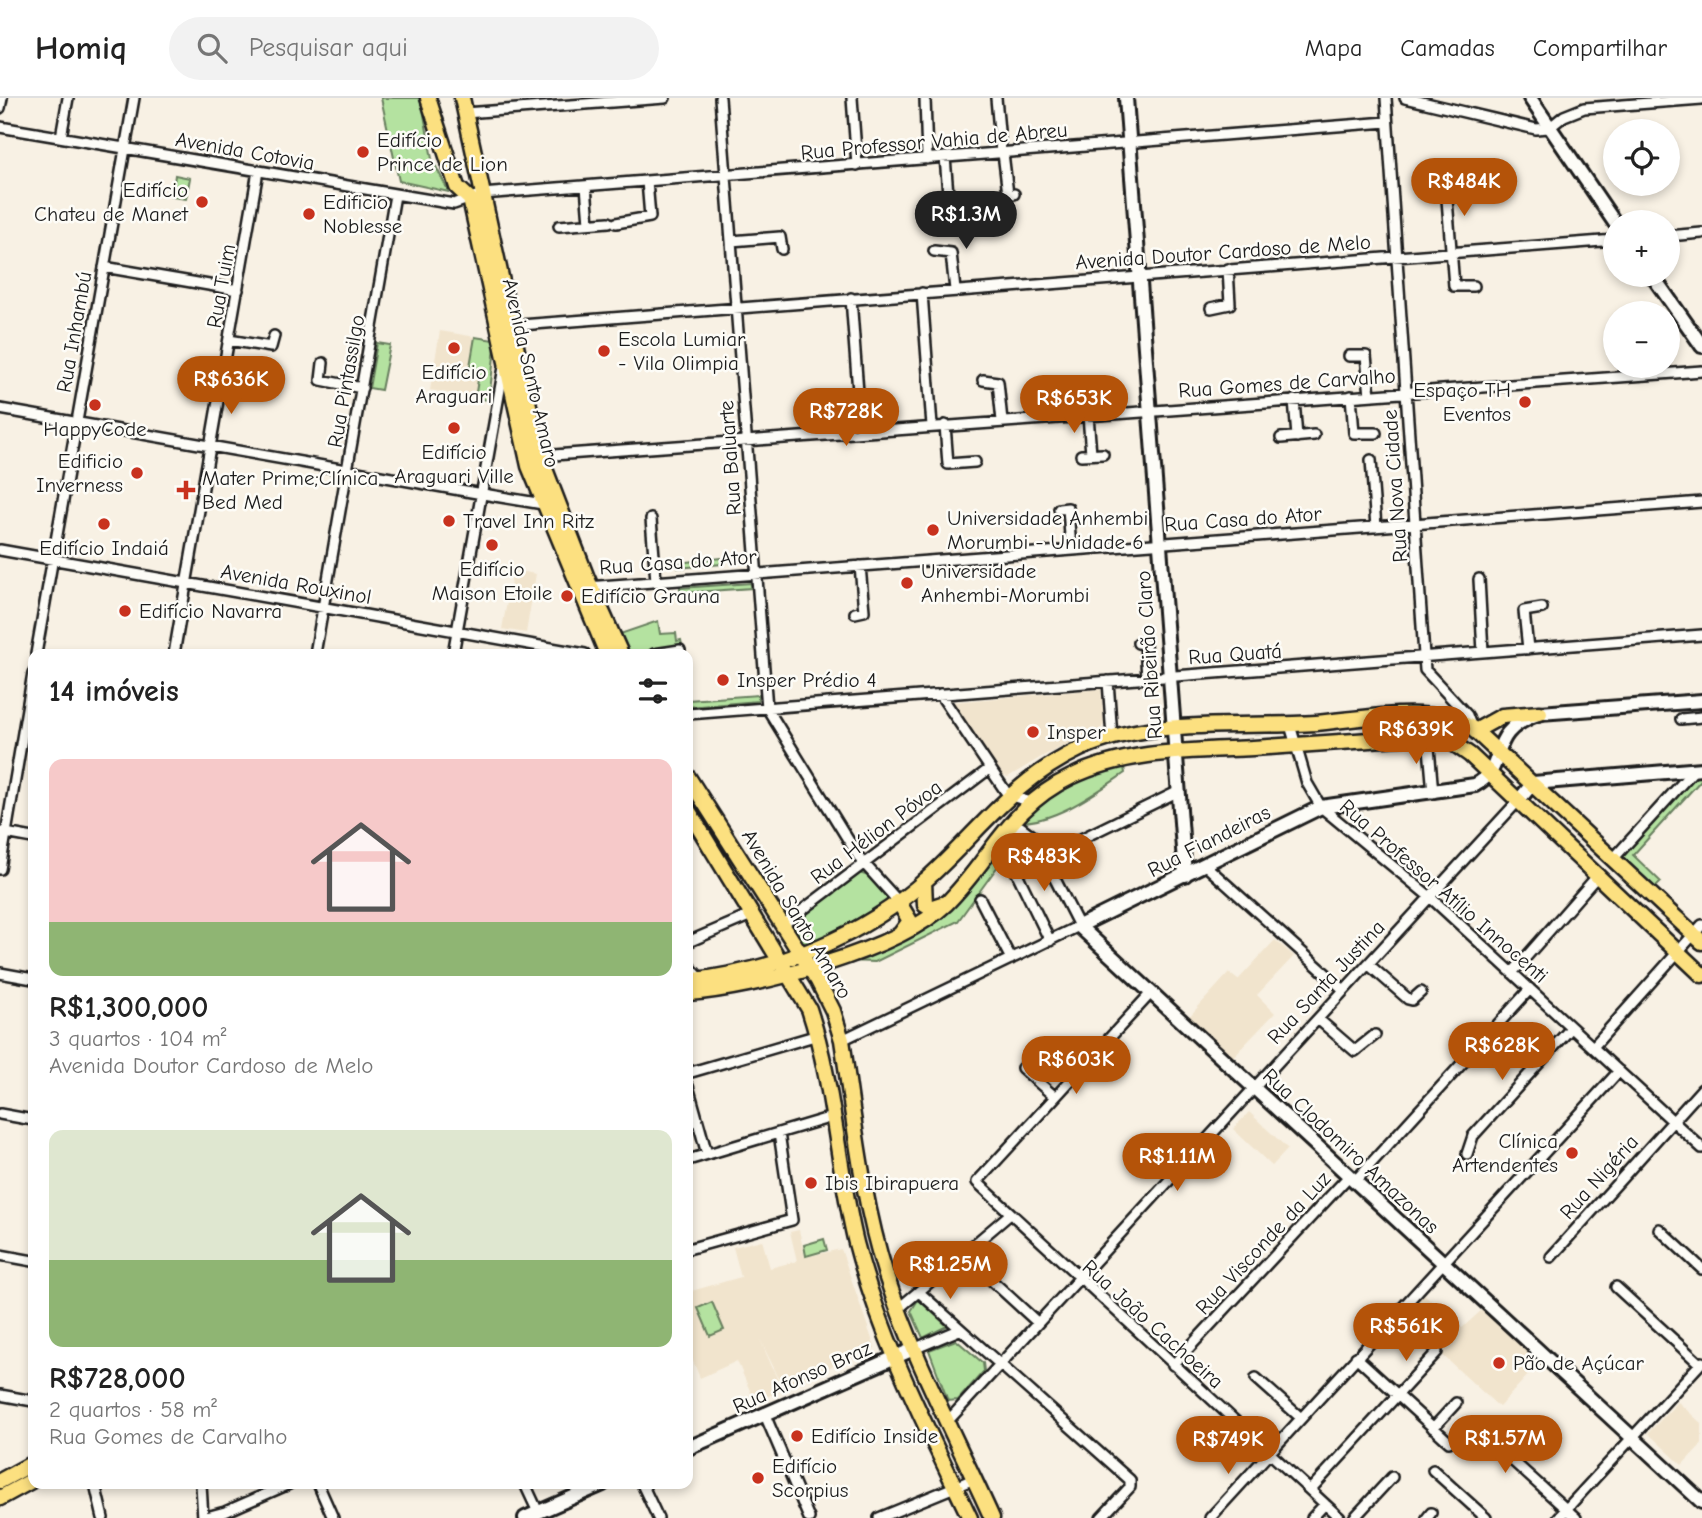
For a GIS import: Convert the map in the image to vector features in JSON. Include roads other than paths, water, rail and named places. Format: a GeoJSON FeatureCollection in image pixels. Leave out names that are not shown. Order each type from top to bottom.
{"type":"FeatureCollection","features":[{"type":"Feature","properties":{"kind":"main road","name":"Avenida Santo Amaro"},"geometry":{"type":"LineString","coordinates":[[428,98],[457,187],[476,197]]}},
{"type":"Feature","properties":{"kind":"main road","name":"Avenida Santo Amaro"},"geometry":{"type":"LineString","coordinates":[[464,105],[476,197],[549,501]]}},
{"type":"Feature","properties":{"kind":"main road","name":"Avenida Santo Amaro"},"geometry":{"type":"LineString","coordinates":[[506,327],[505,355],[526,453],[584,587],[605,649]]}},
{"type":"Feature","properties":{"kind":"main road","name":"Avenida Santo Amaro"},"geometry":{"type":"LineString","coordinates":[[584,587],[618,649]]}},
{"type":"Feature","properties":{"kind":"main road"},"geometry":{"type":"LineString","coordinates":[[1474,729],[1503,716],[1540,713]]}},
{"type":"Feature","properties":{"kind":"main road"},"geometry":{"type":"LineString","coordinates":[[806,961],[924,881],[1008,795],[1051,764],[1112,737],[1174,729],[1290,725],[1427,714],[1454,719],[1474,729],[1699,934]]}},
{"type":"Feature","properties":{"kind":"main road"},"geometry":{"type":"LineString","coordinates":[[693,992],[740,986],[786,967],[897,936],[923,922],[949,900],[997,838],[1031,802],[1070,777],[1108,762],[1176,752],[1428,736],[1456,744],[1491,773],[1702,975]]}},
{"type":"Feature","properties":{"kind":"main road","name":"Avenida Santo Amaro"},"geometry":{"type":"LineString","coordinates":[[693,785],[784,924],[833,1011],[842,1040],[876,1236],[898,1309],[992,1518]]}},
{"type":"Feature","properties":{"kind":"main road","name":"Avenida Santo Amaro"},"geometry":{"type":"LineString","coordinates":[[693,816],[809,1009],[818,1035],[856,1241],[876,1311],[894,1357],[970,1518]]}},
{"type":"Feature","properties":{"kind":"main road"},"geometry":{"type":"LineString","coordinates":[[924,881],[922,900],[927,907],[949,900]]}},
{"type":"Feature","properties":{"kind":"main road"},"geometry":{"type":"LineString","coordinates":[[897,936],[910,921],[898,901]]}},
{"type":"Feature","properties":{"kind":"main road"},"geometry":{"type":"LineString","coordinates":[[694,980],[786,967]]}},
{"type":"Feature","properties":{"kind":"main road"},"geometry":{"type":"LineString","coordinates":[[0,1480],[28,1466]]}},
{"type":"Feature","properties":{"kind":"main road"},"geometry":{"type":"LineString","coordinates":[[0,1499],[28,1483]]}},
{"type":"Feature","properties":{"kind":"street"},"geometry":{"type":"LineString","coordinates":[[0,108],[2,98]]}},
{"type":"Feature","properties":{"kind":"street"},"geometry":{"type":"LineString","coordinates":[[61,137],[68,98]]}},
{"type":"Feature","properties":{"kind":"street","name":"Rua Inhambú"},"geometry":{"type":"LineString","coordinates":[[37,649],[134,98]]}},
{"type":"Feature","properties":{"kind":"street"},"geometry":{"type":"LineString","coordinates":[[464,105],[665,98]]}},
{"type":"Feature","properties":{"kind":"street","name":"Rua Baluarte"},"geometry":{"type":"LineString","coordinates":[[720,98],[767,708],[863,863],[898,901]]}},
{"type":"Feature","properties":{"kind":"street"},"geometry":{"type":"LineString","coordinates":[[852,98],[857,164]]}},
{"type":"Feature","properties":{"kind":"street"},"geometry":{"type":"LineString","coordinates":[[925,98],[927,159]]}},
{"type":"Feature","properties":{"kind":"street"},"geometry":{"type":"LineString","coordinates":[[994,195],[1011,194],[1002,153],[996,98]]}},
{"type":"Feature","properties":{"kind":"street","name":"Rua Ribeirão Claro"},"geometry":{"type":"LineString","coordinates":[[1126,98],[1185,875]]}},
{"type":"Feature","properties":{"kind":"street","name":"Rua Nova Cidade"},"geometry":{"type":"LineString","coordinates":[[1386,98],[1424,657],[1427,675],[1467,715],[1474,729]]}},
{"type":"Feature","properties":{"kind":"street"},"geometry":{"type":"LineString","coordinates":[[1405,98],[1530,128],[1549,128],[1576,110],[1626,102],[1702,99]]}},
{"type":"Feature","properties":{"kind":"street"},"geometry":{"type":"LineString","coordinates":[[1530,98],[1606,210]]}},
{"type":"Feature","properties":{"kind":"street","name":"Rua Professor Vahia de Abreu"},"geometry":{"type":"LineString","coordinates":[[476,197],[1388,122]]}},
{"type":"Feature","properties":{"kind":"street","name":"Avenida Cotovia"},"geometry":{"type":"LineString","coordinates":[[0,127],[454,204],[476,197]]}},
{"type":"Feature","properties":{"kind":"street"},"geometry":{"type":"LineString","coordinates":[[931,197],[948,194],[945,158]]}},
{"type":"Feature","properties":{"kind":"street","name":"Rua Tuim"},"geometry":{"type":"LineString","coordinates":[[175,649],[258,171]]}},
{"type":"Feature","properties":{"kind":"street"},"geometry":{"type":"LineString","coordinates":[[559,226],[650,217],[647,181]]}},
{"type":"Feature","properties":{"kind":"street"},"geometry":{"type":"LineString","coordinates":[[586,186],[589,223]]}},
{"type":"Feature","properties":{"kind":"street"},"geometry":{"type":"LineString","coordinates":[[1446,187],[1454,287],[1474,286]]}},
{"type":"Feature","properties":{"kind":"street","name":"Rua Pintassilgo"},"geometry":{"type":"LineString","coordinates":[[316,649],[395,195]]}},
{"type":"Feature","properties":{"kind":"street"},"geometry":{"type":"LineString","coordinates":[[1680,235],[1702,233]]}},
{"type":"Feature","properties":{"kind":"street"},"geometry":{"type":"LineString","coordinates":[[731,241],[780,237],[782,249]]}},
{"type":"Feature","properties":{"kind":"street","name":"Avenida Doutor Cardoso de Melo"},"geometry":{"type":"LineString","coordinates":[[506,327],[1603,241]]}},
{"type":"Feature","properties":{"kind":"street"},"geometry":{"type":"LineString","coordinates":[[934,251],[950,252],[955,290]]}},
{"type":"Feature","properties":{"kind":"street"},"geometry":{"type":"LineString","coordinates":[[104,267],[238,290]]}},
{"type":"Feature","properties":{"kind":"street"},"geometry":{"type":"LineString","coordinates":[[1211,308],[1230,304],[1228,269]]}},
{"type":"Feature","properties":{"kind":"street"},"geometry":{"type":"LineString","coordinates":[[1660,287],[1702,346]]}},
{"type":"Feature","properties":{"kind":"street"},"geometry":{"type":"LineString","coordinates":[[922,293],[932,426]]}},
{"type":"Feature","properties":{"kind":"street"},"geometry":{"type":"LineString","coordinates":[[850,298],[861,432]]}},
{"type":"Feature","properties":{"kind":"street"},"geometry":{"type":"LineString","coordinates":[[229,340],[271,347],[274,336]]}},
{"type":"Feature","properties":{"kind":"street"},"geometry":{"type":"LineString","coordinates":[[454,649],[505,355]]}},
{"type":"Feature","properties":{"kind":"street"},"geometry":{"type":"LineString","coordinates":[[1349,356],[1366,356],[1370,395]]}},
{"type":"Feature","properties":{"kind":"street"},"geometry":{"type":"LineString","coordinates":[[323,363],[321,380],[362,388]]}},
{"type":"Feature","properties":{"kind":"street","name":"Rua Gomes de Carvalho"},"geometry":{"type":"LineString","coordinates":[[540,456],[1702,371]]}},
{"type":"Feature","properties":{"kind":"street"},"geometry":{"type":"LineString","coordinates":[[983,380],[998,382],[1002,421]]}},
{"type":"Feature","properties":{"kind":"street"},"geometry":{"type":"LineString","coordinates":[[1351,396],[1354,433],[1376,433]]}},
{"type":"Feature","properties":{"kind":"street"},"geometry":{"type":"LineString","coordinates":[[1294,400],[1297,437]]}},
{"type":"Feature","properties":{"kind":"street"},"geometry":{"type":"LineString","coordinates":[[0,409],[481,494],[549,501]]}},
{"type":"Feature","properties":{"kind":"street"},"geometry":{"type":"LineString","coordinates":[[1087,415],[1086,454],[1103,454]]}},
{"type":"Feature","properties":{"kind":"street"},"geometry":{"type":"LineString","coordinates":[[945,425],[948,464],[975,462]]}},
{"type":"Feature","properties":{"kind":"street"},"geometry":{"type":"LineString","coordinates":[[1281,438],[1314,435]]}},
{"type":"Feature","properties":{"kind":"street"},"geometry":{"type":"LineString","coordinates":[[1371,460],[1376,527]]}},
{"type":"Feature","properties":{"kind":"street","name":"Rua Casa do Ator"},"geometry":{"type":"LineString","coordinates":[[584,587],[1702,502]]}},
{"type":"Feature","properties":{"kind":"street"},"geometry":{"type":"LineString","coordinates":[[1059,509],[1068,508],[1071,550]]}},
{"type":"Feature","properties":{"kind":"street"},"geometry":{"type":"LineString","coordinates":[[651,519],[656,581]]}},
{"type":"Feature","properties":{"kind":"street","name":"Avenida Rouxinol"},"geometry":{"type":"LineString","coordinates":[[0,550],[557,649]]}},
{"type":"Feature","properties":{"kind":"street"},"geometry":{"type":"LineString","coordinates":[[855,613],[864,611],[860,566]]}},
{"type":"Feature","properties":{"kind":"street"},"geometry":{"type":"LineString","coordinates":[[1479,579],[1483,652]]}},
{"type":"Feature","properties":{"kind":"street"},"geometry":{"type":"LineString","coordinates":[[1528,649],[1524,611],[1542,608]]}},
{"type":"Feature","properties":{"kind":"street","name":"Rua Quatá"},"geometry":{"type":"LineString","coordinates":[[693,714],[1702,635]]}},
{"type":"Feature","properties":{"kind":"street"},"geometry":{"type":"LineString","coordinates":[[1138,643],[1145,644],[1147,678]]}},
{"type":"Feature","properties":{"kind":"street"},"geometry":{"type":"LineString","coordinates":[[1108,681],[1112,737]]}},
{"type":"Feature","properties":{"kind":"street"},"geometry":{"type":"LineString","coordinates":[[940,694],[1008,795],[1031,802]]}},
{"type":"Feature","properties":{"kind":"street"},"geometry":{"type":"LineString","coordinates":[[1491,773],[1498,750],[1510,727],[1540,713],[1702,702]]}},
{"type":"Feature","properties":{"kind":"street"},"geometry":{"type":"LineString","coordinates":[[1681,719],[1702,717]]}},
{"type":"Feature","properties":{"kind":"street"},"geometry":{"type":"LineString","coordinates":[[0,869],[3,833],[28,719]]}},
{"type":"Feature","properties":{"kind":"street","name":"Rua Professor Atílio Innocenti"},"geometry":{"type":"LineString","coordinates":[[1290,725],[1307,783],[1321,807],[1430,897],[1702,1148]]}},
{"type":"Feature","properties":{"kind":"street"},"geometry":{"type":"LineString","coordinates":[[1428,736],[1433,793]]}},
{"type":"Feature","properties":{"kind":"street","name":"Rua Hélion Póvoa"},"geometry":{"type":"LineString","coordinates":[[784,924],[989,769]]}},
{"type":"Feature","properties":{"kind":"street"},"geometry":{"type":"LineString","coordinates":[[1533,783],[1698,769]]}},
{"type":"Feature","properties":{"kind":"street"},"geometry":{"type":"LineString","coordinates":[[1614,858],[1698,769]]}},
{"type":"Feature","properties":{"kind":"street","name":"Rua Fiandeiras"},"geometry":{"type":"LineString","coordinates":[[842,1040],[1321,807],[1469,787],[1491,773]]}},
{"type":"Feature","properties":{"kind":"street","name":"Rua Santa Justina"},"geometry":{"type":"LineString","coordinates":[[947,1422],[1533,783]]}},
{"type":"Feature","properties":{"kind":"street"},"geometry":{"type":"LineString","coordinates":[[1044,857],[1179,791]]}},
{"type":"Feature","properties":{"kind":"street"},"geometry":{"type":"LineString","coordinates":[[693,804],[701,797]]}},
{"type":"Feature","properties":{"kind":"street","name":"Rua Clodomiro Amazonas"},"geometry":{"type":"LineString","coordinates":[[997,838],[1017,827],[1024,828],[1033,836],[1079,926],[1702,1500]]}},
{"type":"Feature","properties":{"kind":"street"},"geometry":{"type":"LineString","coordinates":[[3,833],[28,837]]}},
{"type":"Feature","properties":{"kind":"street"},"geometry":{"type":"LineString","coordinates":[[1010,859],[1050,941]]}},
{"type":"Feature","properties":{"kind":"street"},"geometry":{"type":"LineString","coordinates":[[1205,865],[1344,990]]}},
{"type":"Feature","properties":{"kind":"street"},"geometry":{"type":"LineString","coordinates":[[1512,973],[1599,874]]}},
{"type":"Feature","properties":{"kind":"street"},"geometry":{"type":"LineString","coordinates":[[980,899],[1011,959]]}},
{"type":"Feature","properties":{"kind":"street"},"geometry":{"type":"LineString","coordinates":[[693,940],[751,915]]}},
{"type":"Feature","properties":{"kind":"street"},"geometry":{"type":"LineString","coordinates":[[1592,1047],[1679,951],[1699,934]]}},
{"type":"Feature","properties":{"kind":"street"},"geometry":{"type":"LineString","coordinates":[[1368,964],[1408,999],[1412,1000],[1421,992]]}},
{"type":"Feature","properties":{"kind":"street"},"geometry":{"type":"LineString","coordinates":[[0,973],[28,978]]}},
{"type":"Feature","properties":{"kind":"street","name":"Rua Visconde da Luz"},"geometry":{"type":"LineString","coordinates":[[1173,1365],[1530,989]]}},
{"type":"Feature","properties":{"kind":"street"},"geometry":{"type":"LineString","coordinates":[[1022,1068],[1055,1097],[1151,993]]}},
{"type":"Feature","properties":{"kind":"street"},"geometry":{"type":"LineString","coordinates":[[1318,1019],[1355,1051],[1375,1035]]}},
{"type":"Feature","properties":{"kind":"street"},"geometry":{"type":"LineString","coordinates":[[1467,1154],[1473,1136],[1571,1028]]}},
{"type":"Feature","properties":{"kind":"street"},"geometry":{"type":"LineString","coordinates":[[693,1072],[818,1035]]}},
{"type":"Feature","properties":{"kind":"street"},"geometry":{"type":"LineString","coordinates":[[1210,1518],[1619,1072]]}},
{"type":"Feature","properties":{"kind":"street","name":"Rua Nigéria"},"geometry":{"type":"LineString","coordinates":[[1551,1257],[1702,1089]]}},
{"type":"Feature","properties":{"kind":"street","name":"Rua João Cachoeira"},"geometry":{"type":"LineString","coordinates":[[1055,1097],[977,1181],[1009,1215],[1340,1518]]}},
{"type":"Feature","properties":{"kind":"street"},"geometry":{"type":"LineString","coordinates":[[693,1103],[708,1154]]}},
{"type":"Feature","properties":{"kind":"street"},"geometry":{"type":"LineString","coordinates":[[0,1114],[28,1119]]}},
{"type":"Feature","properties":{"kind":"street"},"geometry":{"type":"LineString","coordinates":[[693,1158],[832,1117]]}},
{"type":"Feature","properties":{"kind":"street"},"geometry":{"type":"LineString","coordinates":[[693,1248],[792,1220],[779,1133]]}},
{"type":"Feature","properties":{"kind":"street"},"geometry":{"type":"LineString","coordinates":[[898,1309],[1009,1215]]}},
{"type":"Feature","properties":{"kind":"street"},"geometry":{"type":"LineString","coordinates":[[1659,1229],[1702,1269]]}},
{"type":"Feature","properties":{"kind":"street"},"geometry":{"type":"LineString","coordinates":[[0,1255],[28,1260]]}},
{"type":"Feature","properties":{"kind":"street"},"geometry":{"type":"LineString","coordinates":[[964,1255],[1038,1323]]}},
{"type":"Feature","properties":{"kind":"street"},"geometry":{"type":"LineString","coordinates":[[1558,1518],[1701,1363],[1616,1287]]}},
{"type":"Feature","properties":{"kind":"street"},"geometry":{"type":"LineString","coordinates":[[920,1293],[1130,1480],[1130,1488],[1101,1518]]}},
{"type":"Feature","properties":{"kind":"street"},"geometry":{"type":"LineString","coordinates":[[916,1348],[959,1330]]}},
{"type":"Feature","properties":{"kind":"street","name":"Rua Afonso Braz"},"geometry":{"type":"LineString","coordinates":[[693,1446],[916,1348]]}},
{"type":"Feature","properties":{"kind":"street"},"geometry":{"type":"LineString","coordinates":[[1310,1490],[1437,1352]]}},
{"type":"Feature","properties":{"kind":"street"},"geometry":{"type":"LineString","coordinates":[[1356,1357],[1449,1443]]}},
{"type":"Feature","properties":{"kind":"street"},"geometry":{"type":"LineString","coordinates":[[1256,1378],[1301,1418]]}},
{"type":"Feature","properties":{"kind":"street"},"geometry":{"type":"LineString","coordinates":[[0,1395],[28,1400]]}},
{"type":"Feature","properties":{"kind":"street"},"geometry":{"type":"LineString","coordinates":[[1433,1428],[1456,1403]]}},
{"type":"Feature","properties":{"kind":"street"},"geometry":{"type":"LineString","coordinates":[[765,1415],[809,1518]]}},
{"type":"Feature","properties":{"kind":"street"},"geometry":{"type":"LineString","coordinates":[[1473,1426],[1576,1518]]}},
{"type":"Feature","properties":{"kind":"street"},"geometry":{"type":"LineString","coordinates":[[1433,1470],[1486,1518]]}},
{"type":"Feature","properties":{"kind":"street"},"geometry":{"type":"LineString","coordinates":[[1354,1518],[1392,1477]]}},
{"type":"Feature","properties":{"kind":"street"},"geometry":{"type":"LineString","coordinates":[[879,1518],[974,1479]]}},
{"type":"Feature","properties":{"kind":"street"},"geometry":{"type":"LineString","coordinates":[[96,1489],[103,1518]]}},
{"type":"Feature","properties":{"kind":"street"},"geometry":{"type":"LineString","coordinates":[[201,1489],[203,1518],[225,1512],[278,1489]]}},
{"type":"Feature","properties":{"kind":"street"},"geometry":{"type":"LineString","coordinates":[[320,1489],[333,1518]]}},
{"type":"Feature","properties":{"kind":"street"},"geometry":{"type":"LineString","coordinates":[[527,1489],[538,1513]]}},
{"type":"Feature","properties":{"kind":"street"},"geometry":{"type":"LineString","coordinates":[[524,1518],[592,1489]]}},
{"type":"Feature","properties":{"kind":"street"},"geometry":{"type":"LineString","coordinates":[[644,1489],[658,1518]]}},
{"type":"Feature","properties":{"kind":"street"},"geometry":{"type":"LineString","coordinates":[[1312,1518],[1325,1504]]}},
{"type":"Feature","properties":{"kind":"place","name":"Edifício Prince de Lion"},"geometry":{"type":"Point","coordinates":[363,152]}},
{"type":"Feature","properties":{"kind":"place","name":"Edifício Chateu de Manet"},"geometry":{"type":"Point","coordinates":[202,202]}},
{"type":"Feature","properties":{"kind":"place","name":"Edificio Noblesse"},"geometry":{"type":"Point","coordinates":[309,214]}},
{"type":"Feature","properties":{"kind":"place","name":"Edifício Araguari"},"geometry":{"type":"Point","coordinates":[454,348]}},
{"type":"Feature","properties":{"kind":"place","name":"Escola Lumiar - Vila Olimpia"},"geometry":{"type":"Point","coordinates":[604,351]}},
{"type":"Feature","properties":{"kind":"place","name":"Espaço TH Eventos"},"geometry":{"type":"Point","coordinates":[1525,402]}},
{"type":"Feature","properties":{"kind":"place","name":"HappyCode"},"geometry":{"type":"Point","coordinates":[95,405]}},
{"type":"Feature","properties":{"kind":"place","name":"Edifício Araguari Ville"},"geometry":{"type":"Point","coordinates":[454,428]}},
{"type":"Feature","properties":{"kind":"place","name":"Edificio Inverness"},"geometry":{"type":"Point","coordinates":[137,473]}},
{"type":"Feature","properties":{"kind":"place","name":"Mater Prime;Clínica Bed Med"},"geometry":{"type":"Point","coordinates":[186,490]}},
{"type":"Feature","properties":{"kind":"place","name":"Travel Inn Ritz"},"geometry":{"type":"Point","coordinates":[449,521]}},
{"type":"Feature","properties":{"kind":"place","name":"Edifício Indaiá"},"geometry":{"type":"Point","coordinates":[104,524]}},
{"type":"Feature","properties":{"kind":"place","name":"Universidade Anhembi Morumbi - Unidade 6"},"geometry":{"type":"Point","coordinates":[933,530]}},
{"type":"Feature","properties":{"kind":"place","name":"Edifício Maison Etoile"},"geometry":{"type":"Point","coordinates":[492,545]}},
{"type":"Feature","properties":{"kind":"place","name":"Universidade Anhembi-Morumbi"},"geometry":{"type":"Point","coordinates":[907,583]}},
{"type":"Feature","properties":{"kind":"place","name":"Edifício Grauna"},"geometry":{"type":"Point","coordinates":[567,596]}},
{"type":"Feature","properties":{"kind":"place","name":"Edifício Navarra"},"geometry":{"type":"Point","coordinates":[125,611]}},
{"type":"Feature","properties":{"kind":"place","name":"Insper Prédio 4"},"geometry":{"type":"Point","coordinates":[723,680]}},
{"type":"Feature","properties":{"kind":"place","name":"Insper"},"geometry":{"type":"Point","coordinates":[1033,732]}},
{"type":"Feature","properties":{"kind":"place","name":"Clínica Artendentes"},"geometry":{"type":"Point","coordinates":[1572,1153]}},
{"type":"Feature","properties":{"kind":"place","name":"Ibis Ibirapuera"},"geometry":{"type":"Point","coordinates":[811,1183]}},
{"type":"Feature","properties":{"kind":"place","name":"Pão de Açúcar"},"geometry":{"type":"Point","coordinates":[1499,1363]}},
{"type":"Feature","properties":{"kind":"place","name":"Edifício Inside"},"geometry":{"type":"Point","coordinates":[797,1436]}},
{"type":"Feature","properties":{"kind":"place","name":"Edifício Scorpius"},"geometry":{"type":"Point","coordinates":[758,1478]}}]}
